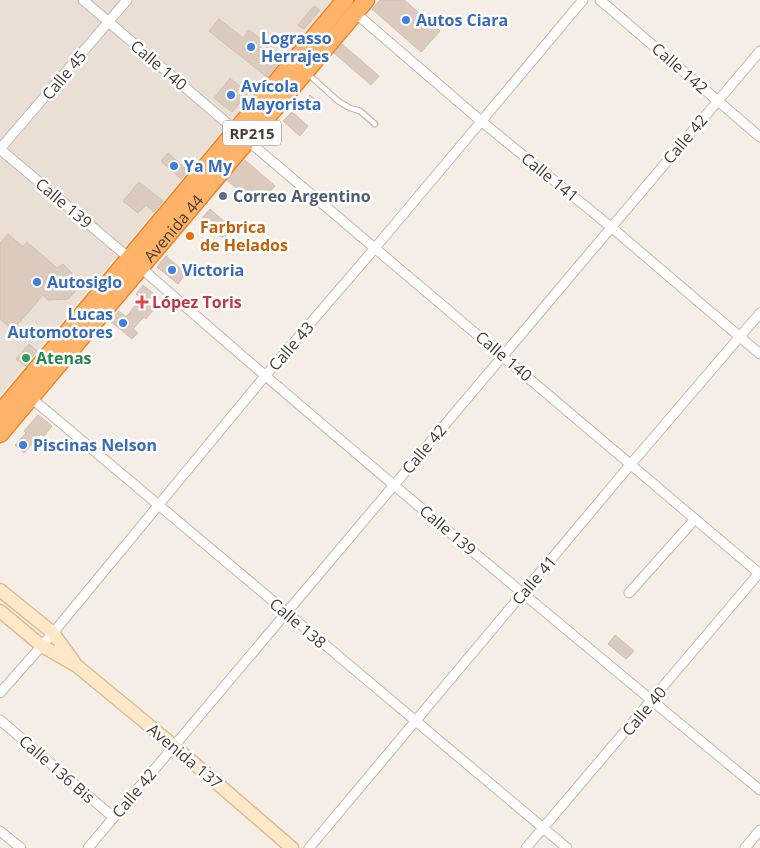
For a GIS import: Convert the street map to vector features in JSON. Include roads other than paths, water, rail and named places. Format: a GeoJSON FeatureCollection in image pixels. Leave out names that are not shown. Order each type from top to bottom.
{"type":"FeatureCollection","features":[{"type":"Feature","properties":{"kind":"highway","name":"Avenida 44"},"geometry":{"type":"LineString","coordinates":[[241,135],[305,71],[350,3]]}},
{"type":"Feature","properties":{"kind":"highway","name":"Avenida 44"},"geometry":{"type":"LineString","coordinates":[[0,412],[134,262],[350,3]]}},
{"type":"Feature","properties":{"kind":"highway","name":"Avenida 44"},"geometry":{"type":"LineString","coordinates":[[0,434],[30,398],[134,262]]}},
{"type":"Feature","properties":{"kind":"street","name":"Calle 140"},"geometry":{"type":"LineString","coordinates":[[84,0],[760,573]]}},
{"type":"Feature","properties":{"kind":"street","name":"Calle 45"},"geometry":{"type":"LineString","coordinates":[[0,149],[127,0]]}},
{"type":"Feature","properties":{"kind":"street","name":"Calle 43"},"geometry":{"type":"LineString","coordinates":[[0,693],[42,646],[265,376],[583,0]]}},
{"type":"Feature","properties":{"kind":"street","name":"Calle 142"},"geometry":{"type":"LineString","coordinates":[[600,0],[760,137]]}},
{"type":"Feature","properties":{"kind":"street","name":"Calle 141"},"geometry":{"type":"LineString","coordinates":[[350,3],[481,121],[611,227],[760,354]]}},
{"type":"Feature","properties":{"kind":"street","name":"Calle 42"},"geometry":{"type":"LineString","coordinates":[[88,848],[760,50]]}},
{"type":"Feature","properties":{"kind":"street","name":"Calle 139"},"geometry":{"type":"LineString","coordinates":[[0,149],[394,486],[760,790]]}},
{"type":"Feature","properties":{"kind":"street","name":"Calle 41"},"geometry":{"type":"LineString","coordinates":[[309,848],[630,464],[760,313]]}},
{"type":"Feature","properties":{"kind":"street","name":"Calle 138"},"geometry":{"type":"LineString","coordinates":[[30,398],[567,848]]}},
{"type":"Feature","properties":{"kind":"street"},"geometry":{"type":"LineString","coordinates":[[629,593],[695,519]]}},
{"type":"Feature","properties":{"kind":"street","name":"Calle 40"},"geometry":{"type":"LineString","coordinates":[[526,848],[760,573]]}},
{"type":"Feature","properties":{"kind":"street","name":"Avenida 137"},"geometry":{"type":"LineString","coordinates":[[0,590],[52,634],[77,666]]}},
{"type":"Feature","properties":{"kind":"street","name":"Avenida 137"},"geometry":{"type":"LineString","coordinates":[[0,611],[42,646],[77,666],[174,746],[292,848]]}},
{"type":"Feature","properties":{"kind":"street","name":"Calle 136 Bis"},"geometry":{"type":"LineString","coordinates":[[0,720],[114,817]]}},
{"type":"Feature","properties":{"kind":"street"},"geometry":{"type":"LineString","coordinates":[[745,848],[760,830]]}},
{"type":"Feature","properties":{"kind":"street"},"geometry":{"type":"LineString","coordinates":[[0,831],[21,848]]}},
{"type":"Feature","properties":{"kind":"lane"},"geometry":{"type":"LineString","coordinates":[[305,71],[338,101],[360,111],[375,124]]}},
{"type":"Feature","properties":{"kind":"place","name":"Autos Ciara"},"geometry":{"type":"Point","coordinates":[406,20]}},
{"type":"Feature","properties":{"kind":"place","name":"Lograsso Herrajes"},"geometry":{"type":"Point","coordinates":[251,47]}},
{"type":"Feature","properties":{"kind":"place","name":"Avícola Mayorista"},"geometry":{"type":"Point","coordinates":[231,95]}},
{"type":"Feature","properties":{"kind":"place","name":"Ya My"},"geometry":{"type":"Point","coordinates":[174,166]}},
{"type":"Feature","properties":{"kind":"place","name":"Correo Argentino"},"geometry":{"type":"Point","coordinates":[223,196]}},
{"type":"Feature","properties":{"kind":"place","name":"Farbrica de Helados"},"geometry":{"type":"Point","coordinates":[190,236]}},
{"type":"Feature","properties":{"kind":"place","name":"Victoria"},"geometry":{"type":"Point","coordinates":[172,270]}},
{"type":"Feature","properties":{"kind":"place","name":"Autosiglo"},"geometry":{"type":"Point","coordinates":[37,282]}},
{"type":"Feature","properties":{"kind":"place","name":"López Toris"},"geometry":{"type":"Point","coordinates":[142,302]}},
{"type":"Feature","properties":{"kind":"place","name":"Lucas Automotores"},"geometry":{"type":"Point","coordinates":[123,323]}},
{"type":"Feature","properties":{"kind":"place","name":"Atenas"},"geometry":{"type":"Point","coordinates":[26,358]}},
{"type":"Feature","properties":{"kind":"place","name":"Piscinas Nelson"},"geometry":{"type":"Point","coordinates":[23,445]}}]}
